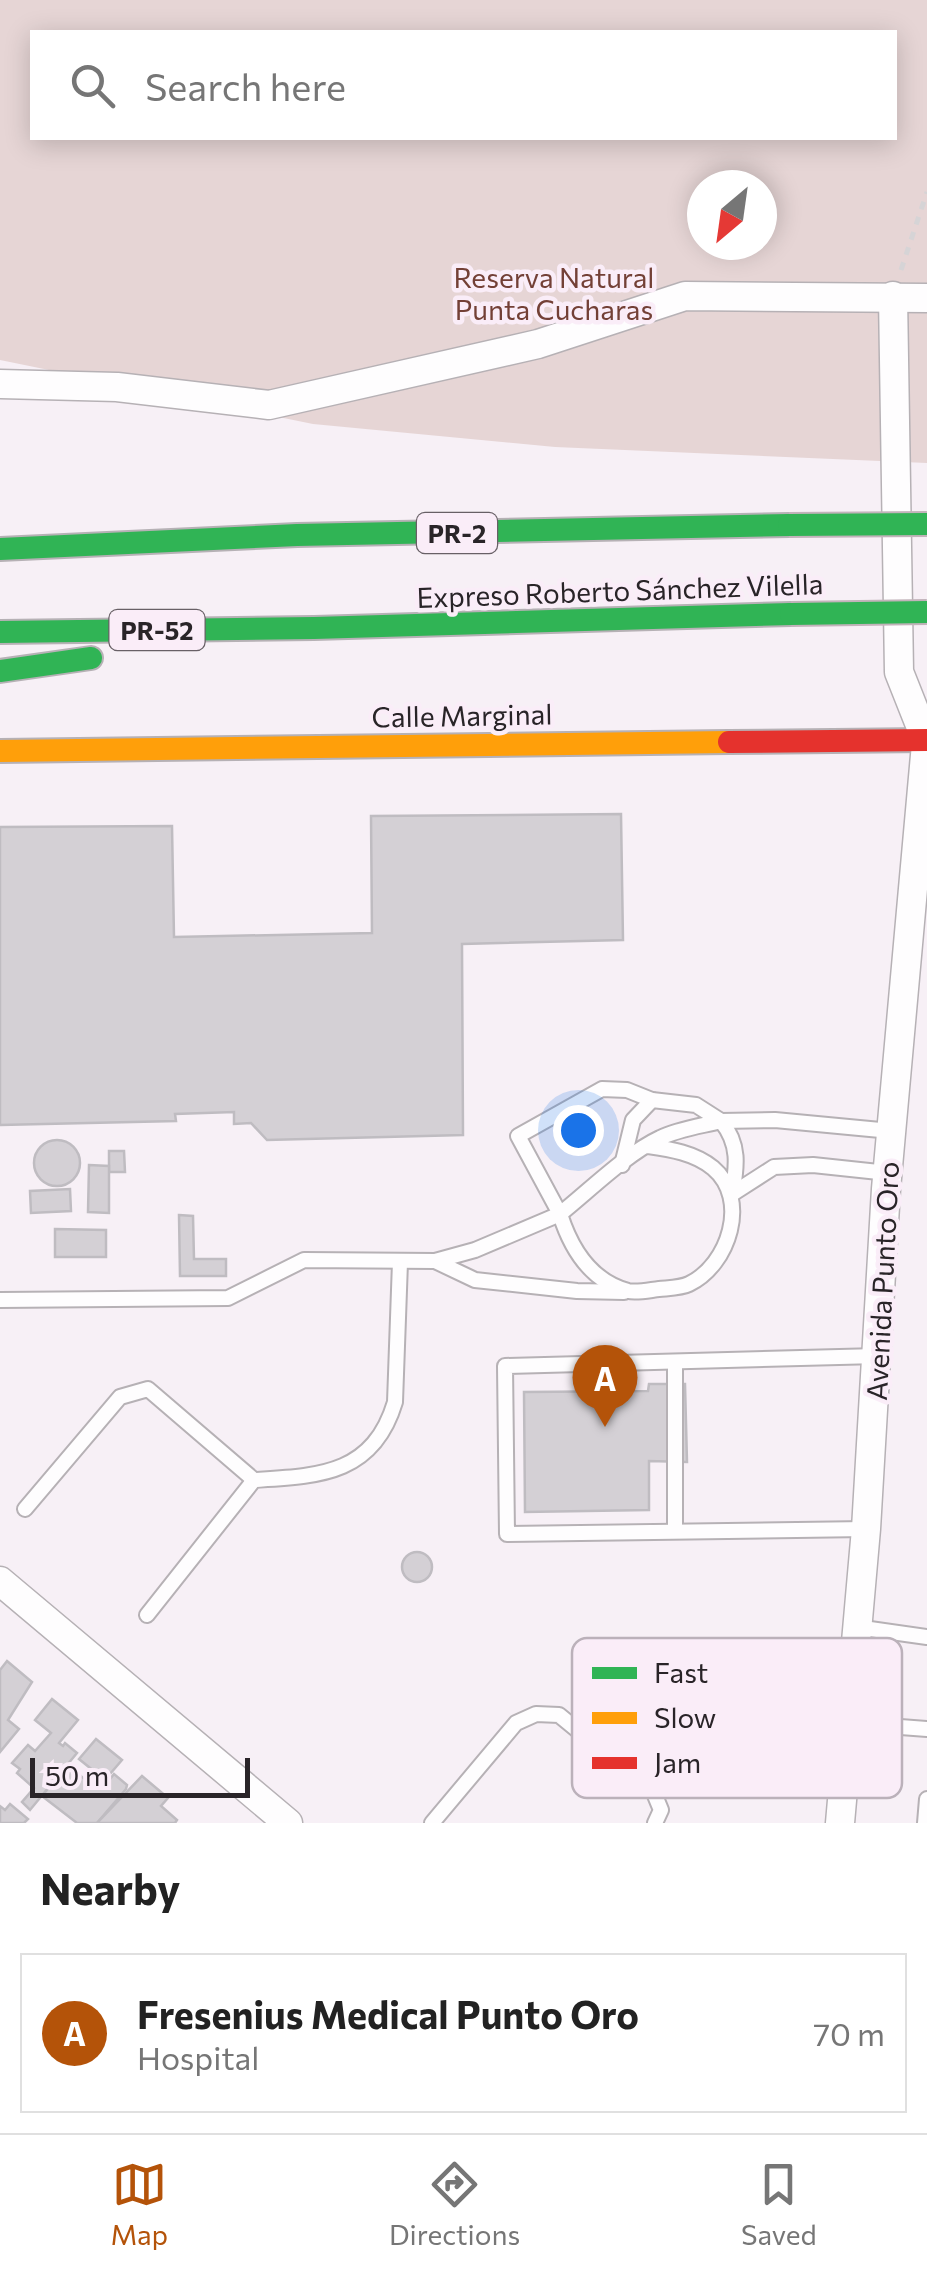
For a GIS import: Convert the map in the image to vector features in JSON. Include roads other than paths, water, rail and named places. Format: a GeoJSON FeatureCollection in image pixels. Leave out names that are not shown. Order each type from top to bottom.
{"type":"FeatureCollection","features":[{"type":"Feature","properties":{"kind":"main road","name":"Expreso Roberto Sánchez Vilella"},"geometry":{"type":"LineString","coordinates":[[124,542],[297,535],[927,524]]}},
{"type":"Feature","properties":{"kind":"main road"},"geometry":{"type":"LineString","coordinates":[[0,526],[124,542]]}},
{"type":"Feature","properties":{"kind":"main road","name":"PR-2"},"geometry":{"type":"LineString","coordinates":[[0,549],[124,542]]}},
{"type":"Feature","properties":{"kind":"main road","name":"Expreso Roberto Sánchez Vilella"},"geometry":{"type":"LineString","coordinates":[[314,628],[927,612]]}},
{"type":"Feature","properties":{"kind":"main road"},"geometry":{"type":"LineString","coordinates":[[0,671],[314,628]]}},
{"type":"Feature","properties":{"kind":"main road","name":"PR-52"},"geometry":{"type":"LineString","coordinates":[[0,632],[314,628]]}},
{"type":"Feature","properties":{"kind":"main road","name":"Calle Marginal"},"geometry":{"type":"LineString","coordinates":[[0,751],[926,738]]}},
{"type":"Feature","properties":{"kind":"street"},"geometry":{"type":"LineString","coordinates":[[0,384],[116,387],[269,405],[538,344],[685,296],[927,298]]}},
{"type":"Feature","properties":{"kind":"street"},"geometry":{"type":"LineString","coordinates":[[893,296],[899,672],[926,738]]}},
{"type":"Feature","properties":{"kind":"street","name":"Avenida Punto Oro"},"geometry":{"type":"LineString","coordinates":[[855,1638],[879,1356],[891,1131],[926,738]]}},
{"type":"Feature","properties":{"kind":"street"},"geometry":{"type":"LineString","coordinates":[[0,1581],[288,1823]]}},
{"type":"Feature","properties":{"kind":"street","name":"Avenida Punto Oro"},"geometry":{"type":"LineString","coordinates":[[840,1823],[842,1798]]}},
{"type":"Feature","properties":{"kind":"lane"},"geometry":{"type":"LineString","coordinates":[[435,1261],[475,1280],[577,1291],[630,1292],[688,1286],[716,1263],[729,1234],[737,1166],[734,1137],[721,1121],[696,1105],[652,1100],[628,1090],[602,1088],[518,1136],[560,1214],[569,1241],[594,1274],[630,1292]]}},
{"type":"Feature","properties":{"kind":"lane"},"geometry":{"type":"LineString","coordinates":[[622,1165],[633,1120],[652,1100]]}},
{"type":"Feature","properties":{"kind":"lane"},"geometry":{"type":"LineString","coordinates":[[0,1300],[228,1298],[304,1260],[435,1261],[474,1250],[560,1214],[660,1137],[721,1121],[775,1120],[891,1131]]}},
{"type":"Feature","properties":{"kind":"lane"},"geometry":{"type":"LineString","coordinates":[[648,1146],[681,1151],[714,1168],[732,1195]]}},
{"type":"Feature","properties":{"kind":"lane"},"geometry":{"type":"LineString","coordinates":[[732,1195],[746,1182],[774,1167],[813,1165],[888,1173]]}},
{"type":"Feature","properties":{"kind":"lane"},"geometry":{"type":"LineString","coordinates":[[147,1615],[254,1480],[336,1470],[358,1459],[378,1439],[395,1402],[400,1262]]}},
{"type":"Feature","properties":{"kind":"lane"},"geometry":{"type":"LineString","coordinates":[[866,1529],[506,1534],[505,1366],[879,1356]]}},
{"type":"Feature","properties":{"kind":"lane"},"geometry":{"type":"LineString","coordinates":[[675,1362],[675,1531]]}},
{"type":"Feature","properties":{"kind":"lane"},"geometry":{"type":"LineString","coordinates":[[25,1509],[120,1397],[148,1388],[254,1480]]}},
{"type":"Feature","properties":{"kind":"lane"},"geometry":{"type":"LineString","coordinates":[[856,1628],[927,1636]]}},
{"type":"Feature","properties":{"kind":"lane"},"geometry":{"type":"LineString","coordinates":[[432,1823],[516,1724],[536,1714],[559,1715],[572,1726]]}},
{"type":"Feature","properties":{"kind":"lane"},"geometry":{"type":"LineString","coordinates":[[902,1727],[927,1729]]}},
{"type":"Feature","properties":{"kind":"lane"},"geometry":{"type":"LineString","coordinates":[[655,1823],[661,1810],[656,1798]]}},
{"type":"Feature","properties":{"kind":"lane"},"geometry":{"type":"LineString","coordinates":[[925,1823],[927,1799]]}},
{"type":"Feature","properties":{"kind":"place","name":"Fresenius Medical Punto Oro"},"geometry":{"type":"Point","coordinates":[605,1427]}},
{"type":"Feature","properties":{"kind":"park label","name":"Reserva Natural Punta Cucharas"},"geometry":{"type":"Point","coordinates":[554,293]}}]}
